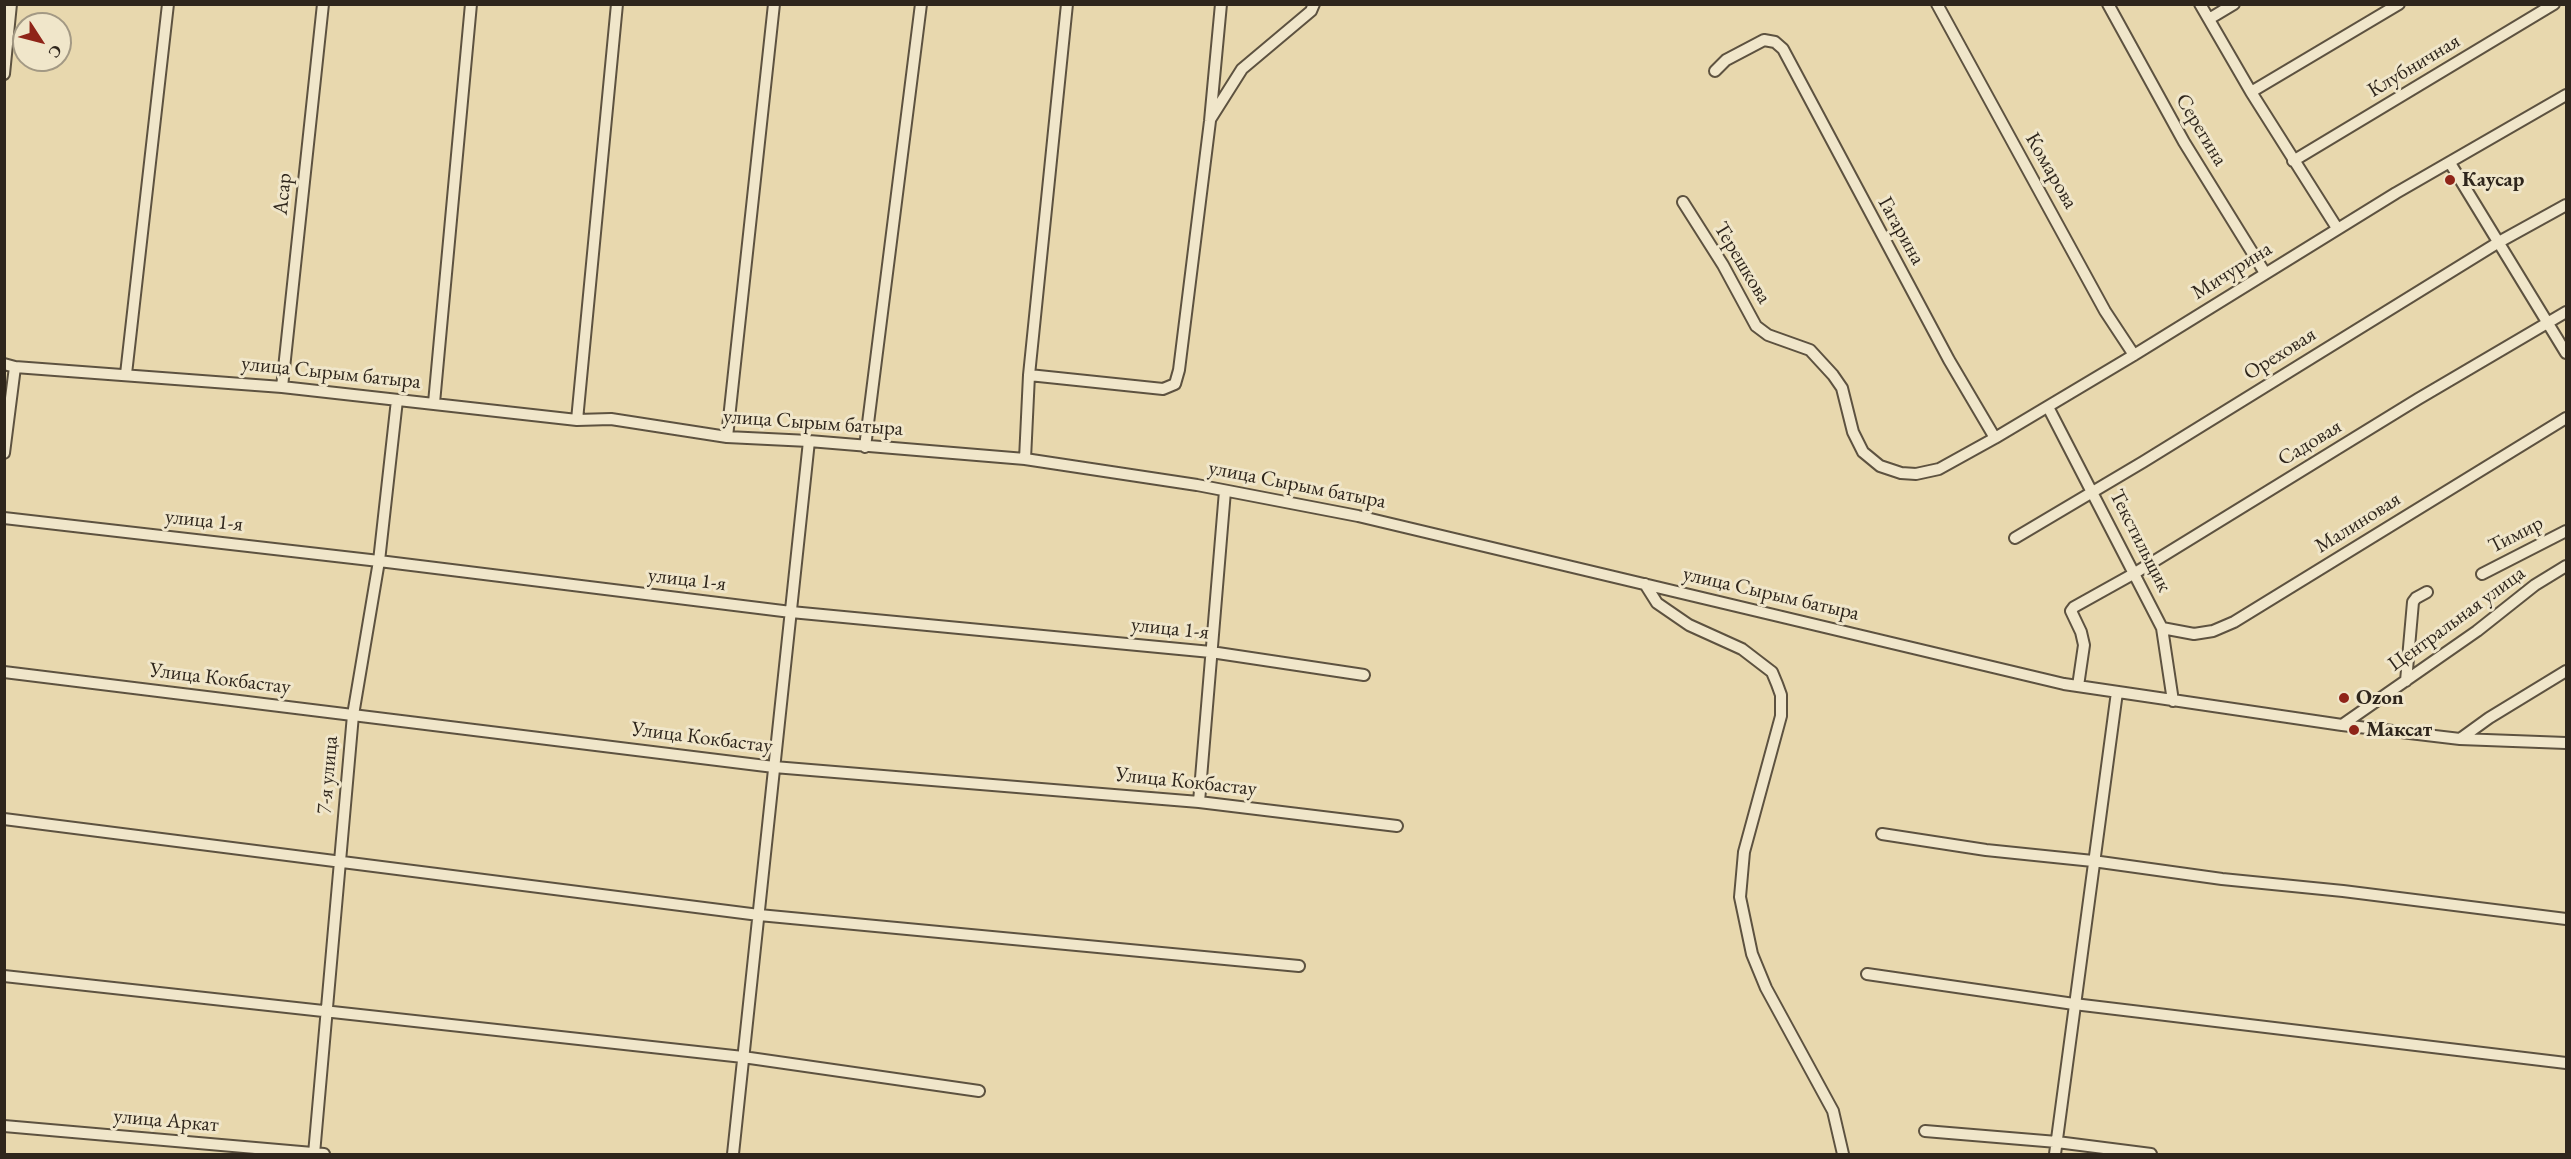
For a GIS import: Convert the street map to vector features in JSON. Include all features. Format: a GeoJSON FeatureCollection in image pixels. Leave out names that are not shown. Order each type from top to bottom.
{"type":"FeatureCollection","features":[{"type":"Feature","properties":{"kind":"street"},"geometry":{"type":"LineString","coordinates":[[4,74],[11,4]]}},
{"type":"Feature","properties":{"kind":"street"},"geometry":{"type":"LineString","coordinates":[[126,374],[168,4]]}},
{"type":"Feature","properties":{"kind":"street","name":"Асар"},"geometry":{"type":"LineString","coordinates":[[282,387],[323,4]]}},
{"type":"Feature","properties":{"kind":"street"},"geometry":{"type":"LineString","coordinates":[[434,403],[471,4]]}},
{"type":"Feature","properties":{"kind":"street"},"geometry":{"type":"LineString","coordinates":[[577,420],[617,4]]}},
{"type":"Feature","properties":{"kind":"street"},"geometry":{"type":"LineString","coordinates":[[727,438],[774,4]]}},
{"type":"Feature","properties":{"kind":"street"},"geometry":{"type":"LineString","coordinates":[[865,447],[921,4]]}},
{"type":"Feature","properties":{"kind":"street"},"geometry":{"type":"LineString","coordinates":[[1026,459],[1029,375],[1067,4]]}},
{"type":"Feature","properties":{"kind":"street"},"geometry":{"type":"LineString","coordinates":[[1029,375],[1163,389],[1175,384],[1179,370],[1210,121],[1221,4]]}},
{"type":"Feature","properties":{"kind":"street"},"geometry":{"type":"LineString","coordinates":[[1210,121],[1242,69],[1311,11],[1314,4]]}},
{"type":"Feature","properties":{"kind":"street","name":"Комарова"},"geometry":{"type":"LineString","coordinates":[[1936,4],[2105,311],[2134,355]]}},
{"type":"Feature","properties":{"kind":"street","name":"Серегина"},"geometry":{"type":"LineString","coordinates":[[2108,4],[2184,142],[2265,273]]}},
{"type":"Feature","properties":{"kind":"street"},"geometry":{"type":"LineString","coordinates":[[2200,4],[2251,92],[2337,228]]}},
{"type":"Feature","properties":{"kind":"street"},"geometry":{"type":"LineString","coordinates":[[2209,19],[2234,4]]}},
{"type":"Feature","properties":{"kind":"street"},"geometry":{"type":"LineString","coordinates":[[2251,92],[2399,4]]}},
{"type":"Feature","properties":{"kind":"street","name":"Клубничная"},"geometry":{"type":"LineString","coordinates":[[2294,161],[2554,4]]}},
{"type":"Feature","properties":{"kind":"street","name":"Гагарина"},"geometry":{"type":"LineString","coordinates":[[1715,71],[1726,60],[1746,47],[1764,40],[1775,42],[1789,57],[1836,151],[1948,360],[1995,438]]}},
{"type":"Feature","properties":{"kind":"street","name":"Мичурина"},"geometry":{"type":"LineString","coordinates":[[1916,474],[1939,469],[1995,438],[2134,355],[2337,228],[2566,95]]}},
{"type":"Feature","properties":{"kind":"street"},"geometry":{"type":"LineString","coordinates":[[2450,163],[2566,353]]}},
{"type":"Feature","properties":{"kind":"street","name":"Терешкова"},"geometry":{"type":"LineString","coordinates":[[1683,202],[1723,265],[1756,326],[1768,335],[1809,350],[1833,375],[1842,388],[1853,432],[1863,452],[1880,466],[1916,474]]}},
{"type":"Feature","properties":{"kind":"street","name":"Ореховая"},"geometry":{"type":"LineString","coordinates":[[2015,538],[2094,492],[2499,242],[2566,205]]}},
{"type":"Feature","properties":{"kind":"street","name":"Садовая"},"geometry":{"type":"LineString","coordinates":[[2078,686],[2084,645],[2081,632],[2071,611],[2073,607],[2135,573],[2418,399],[2566,312]]}},
{"type":"Feature","properties":{"kind":"street"},"geometry":{"type":"LineString","coordinates":[[4,453],[10,366]]}},
{"type":"Feature","properties":{"kind":"street","name":"улица Сырым батыра"},"geometry":{"type":"LineString","coordinates":[[10,366],[282,387],[577,420],[611,419],[727,438],[809,441],[1026,459],[1225,490],[1358,516],[2078,686],[2342,725],[2460,739],[2566,743]]}},
{"type":"Feature","properties":{"kind":"street","name":"7-я улица"},"geometry":{"type":"LineString","coordinates":[[317,1154],[327,1009],[353,716],[379,561],[397,400]]}},
{"type":"Feature","properties":{"kind":"street","name":"Текстильщик"},"geometry":{"type":"LineString","coordinates":[[2048,407],[2094,492],[2162,628],[2173,701]]}},
{"type":"Feature","properties":{"kind":"street","name":"Малиновая"},"geometry":{"type":"LineString","coordinates":[[2162,628],[2194,634],[2213,631],[2234,622],[2566,418]]}},
{"type":"Feature","properties":{"kind":"street"},"geometry":{"type":"LineString","coordinates":[[733,1155],[809,441]]}},
{"type":"Feature","properties":{"kind":"street"},"geometry":{"type":"LineString","coordinates":[[1199,802],[1225,490]]}},
{"type":"Feature","properties":{"kind":"street","name":"улица 1-я"},"geometry":{"type":"LineString","coordinates":[[4,518],[791,612],[1211,652],[1364,675]]}},
{"type":"Feature","properties":{"kind":"street","name":"Тимир"},"geometry":{"type":"LineString","coordinates":[[2482,574],[2566,531]]}},
{"type":"Feature","properties":{"kind":"street","name":"Центральная улица"},"geometry":{"type":"LineString","coordinates":[[2342,725],[2477,631],[2535,585],[2566,566]]}},
{"type":"Feature","properties":{"kind":"street"},"geometry":{"type":"LineString","coordinates":[[1645,584],[1657,603],[1689,624],[1742,649],[1759,661],[1772,672],[1781,695],[1781,716],[1744,852],[1740,897],[1752,954],[1763,980],[1833,1111],[1843,1155]]}},
{"type":"Feature","properties":{"kind":"street"},"geometry":{"type":"LineString","coordinates":[[2406,681],[2413,603],[2416,598],[2427,592]]}},
{"type":"Feature","properties":{"kind":"street"},"geometry":{"type":"LineString","coordinates":[[2460,739],[2489,718],[2566,671]]}},
{"type":"Feature","properties":{"kind":"street","name":"Улица Кокбастау"},"geometry":{"type":"LineString","coordinates":[[4,672],[774,767],[1199,802],[1397,826]]}},
{"type":"Feature","properties":{"kind":"street"},"geometry":{"type":"LineString","coordinates":[[2055,1155],[2117,692]]}},
{"type":"Feature","properties":{"kind":"street"},"geometry":{"type":"LineString","coordinates":[[4,819],[759,915],[1299,966]]}},
{"type":"Feature","properties":{"kind":"street"},"geometry":{"type":"LineString","coordinates":[[1882,834],[1986,850],[2566,919]]}},
{"type":"Feature","properties":{"kind":"street"},"geometry":{"type":"LineString","coordinates":[[1867,974],[2074,1004],[2566,1063]]}},
{"type":"Feature","properties":{"kind":"street"},"geometry":{"type":"LineString","coordinates":[[4,976],[327,1009],[744,1057],[979,1091]]}},
{"type":"Feature","properties":{"kind":"street","name":"улица Аркат"},"geometry":{"type":"LineString","coordinates":[[4,1126],[317,1154]]}},
{"type":"Feature","properties":{"kind":"street"},"geometry":{"type":"LineString","coordinates":[[1925,1131],[2057,1142],[2151,1155]]}},
{"type":"Feature","properties":{"kind":"place","name":"Каусар"},"geometry":{"type":"Point","coordinates":[2450,180]}},
{"type":"Feature","properties":{"kind":"place","name":"Ozon"},"geometry":{"type":"Point","coordinates":[2344,698]}},
{"type":"Feature","properties":{"kind":"place","name":"Максат"},"geometry":{"type":"Point","coordinates":[2354,730]}}]}
